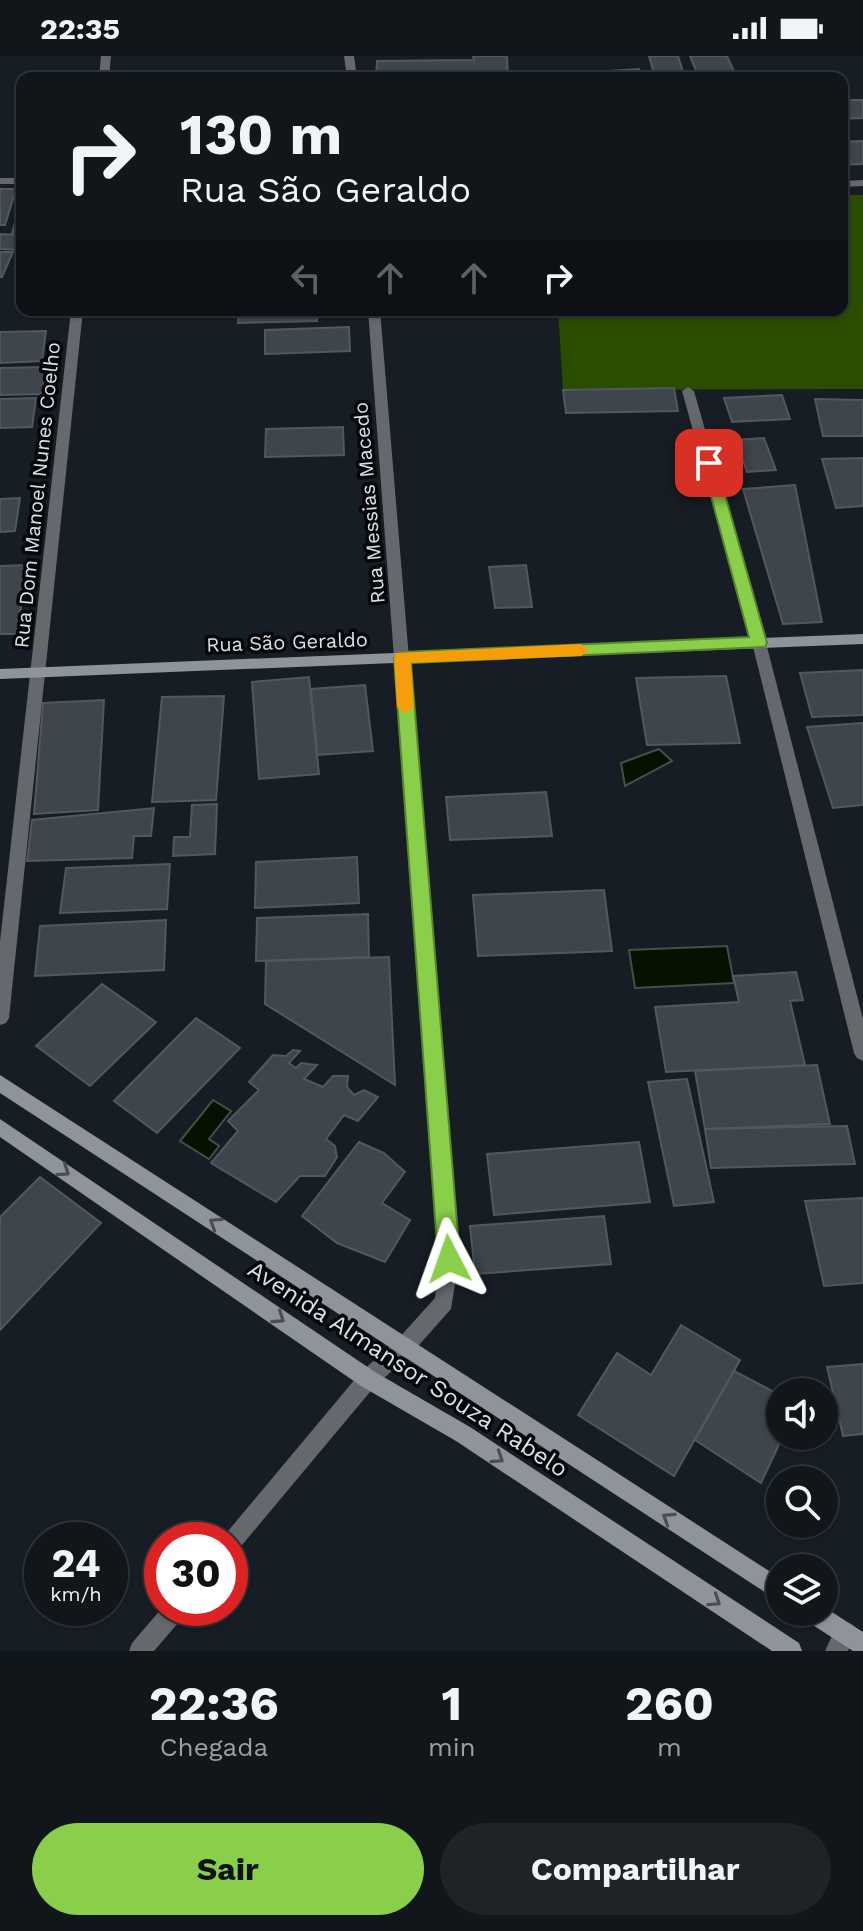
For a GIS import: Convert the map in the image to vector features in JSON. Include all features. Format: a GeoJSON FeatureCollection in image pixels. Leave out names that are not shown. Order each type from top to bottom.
{"type":"FeatureCollection","features":[{"type":"Feature","properties":{"kind":"street","name":"Rua Dom Manoel Nunes Coelho"},"geometry":{"type":"LineString","coordinates":[[0,1018],[76,316]]}},
{"type":"Feature","properties":{"kind":"street","name":"Rua Messias Macedo"},"geometry":{"type":"LineString","coordinates":[[248,1522],[368,1379],[404,1347],[444,1302],[449,1259],[374,316]]}},
{"type":"Feature","properties":{"kind":"street"},"geometry":{"type":"LineString","coordinates":[[688,391],[759,643],[863,1053]]}},
{"type":"Feature","properties":{"kind":"street","name":"Rua São Geraldo"},"geometry":{"type":"LineString","coordinates":[[0,674],[863,639]]}},
{"type":"Feature","properties":{"kind":"street","name":"Avenida Almansor Souza Rabelo"},"geometry":{"type":"LineString","coordinates":[[0,1083],[766,1582]]}},
{"type":"Feature","properties":{"kind":"street","name":"Avenida Almansor Souza Rabelo"},"geometry":{"type":"LineString","coordinates":[[0,1127],[368,1379],[463,1434],[791,1651]]}},
{"type":"Feature","properties":{"kind":"street"},"geometry":{"type":"LineString","coordinates":[[140,1651],[161,1626]]}},
{"type":"Feature","properties":{"kind":"street"},"geometry":{"type":"LineString","coordinates":[[829,1626],[848,1643]]}},
{"type":"Feature","properties":{"kind":"green space"},"geometry":{"type":"Polygon","coordinates":[[[848,195],[863,195],[863,389],[563,390],[558,316],[848,316],[848,195]]]}},
{"type":"Feature","properties":{"kind":"shaded area"},"geometry":{"type":"Polygon","coordinates":[[[659,749],[672,761],[625,786],[621,763],[659,749]]]}},
{"type":"Feature","properties":{"kind":"shaded area"},"geometry":{"type":"Polygon","coordinates":[[[727,946],[734,983],[635,988],[629,950],[727,946]]]}},
{"type":"Feature","properties":{"kind":"shaded area"},"geometry":{"type":"Polygon","coordinates":[[[213,1100],[231,1111],[209,1139],[219,1146],[209,1159],[180,1141],[213,1100]]]}},
{"type":"Feature","properties":{"kind":"building"},"geometry":{"type":"Polygon","coordinates":[[[473,56],[507,56],[508,72],[376,72],[377,61],[474,60],[473,56]]]}},
{"type":"Feature","properties":{"kind":"building"},"geometry":{"type":"Polygon","coordinates":[[[649,56],[678,56],[683,72],[653,72],[649,56]]]}},
{"type":"Feature","properties":{"kind":"building"},"geometry":{"type":"Polygon","coordinates":[[[690,56],[727,56],[734,72],[697,72],[690,56]]]}},
{"type":"Feature","properties":{"kind":"building"},"geometry":{"type":"Polygon","coordinates":[[[639,69],[640,72],[592,72],[639,69]]]}},
{"type":"Feature","properties":{"kind":"building"},"geometry":{"type":"Polygon","coordinates":[[[848,100],[863,100],[863,118],[848,119],[848,100]]]}},
{"type":"Feature","properties":{"kind":"building"},"geometry":{"type":"Polygon","coordinates":[[[863,141],[863,164],[848,165],[848,142],[863,141]]]}},
{"type":"Feature","properties":{"kind":"building"},"geometry":{"type":"Polygon","coordinates":[[[0,189],[16,189],[5,225],[0,225],[0,189]]]}},
{"type":"Feature","properties":{"kind":"building"},"geometry":{"type":"Polygon","coordinates":[[[0,234],[16,235],[16,250],[0,249],[0,234]]]}},
{"type":"Feature","properties":{"kind":"building"},"geometry":{"type":"Polygon","coordinates":[[[0,252],[13,252],[2,277],[0,277],[0,252]]]}},
{"type":"Feature","properties":{"kind":"building"},"geometry":{"type":"Polygon","coordinates":[[[239,316],[317,316],[317,321],[238,323],[239,316]]]}},
{"type":"Feature","properties":{"kind":"building"},"geometry":{"type":"Polygon","coordinates":[[[349,327],[350,351],[265,354],[265,330],[349,327]]]}},
{"type":"Feature","properties":{"kind":"building"},"geometry":{"type":"Polygon","coordinates":[[[46,331],[42,361],[0,363],[0,332],[46,331]]]}},
{"type":"Feature","properties":{"kind":"building"},"geometry":{"type":"Polygon","coordinates":[[[47,367],[42,394],[0,395],[0,368],[47,367]]]}},
{"type":"Feature","properties":{"kind":"building"},"geometry":{"type":"Polygon","coordinates":[[[674,388],[678,411],[566,413],[563,390],[674,388]]]}},
{"type":"Feature","properties":{"kind":"building"},"geometry":{"type":"Polygon","coordinates":[[[782,395],[790,419],[732,422],[724,398],[782,395]]]}},
{"type":"Feature","properties":{"kind":"building"},"geometry":{"type":"Polygon","coordinates":[[[36,398],[32,427],[0,428],[0,399],[36,398]]]}},
{"type":"Feature","properties":{"kind":"building"},"geometry":{"type":"Polygon","coordinates":[[[815,399],[863,400],[863,436],[823,436],[815,399]]]}},
{"type":"Feature","properties":{"kind":"building"},"geometry":{"type":"Polygon","coordinates":[[[343,427],[344,455],[265,457],[266,429],[343,427]]]}},
{"type":"Feature","properties":{"kind":"building"},"geometry":{"type":"Polygon","coordinates":[[[764,438],[776,470],[747,472],[736,440],[764,438]]]}},
{"type":"Feature","properties":{"kind":"building"},"geometry":{"type":"Polygon","coordinates":[[[863,458],[863,506],[836,508],[822,459],[863,458]]]}},
{"type":"Feature","properties":{"kind":"building"},"geometry":{"type":"Polygon","coordinates":[[[795,485],[822,622],[783,624],[743,489],[795,485]]]}},
{"type":"Feature","properties":{"kind":"building"},"geometry":{"type":"Polygon","coordinates":[[[20,498],[15,531],[0,532],[0,499],[20,498]]]}},
{"type":"Feature","properties":{"kind":"building"},"geometry":{"type":"Polygon","coordinates":[[[27,565],[17,634],[0,634],[0,566],[27,565]]]}},
{"type":"Feature","properties":{"kind":"building"},"geometry":{"type":"Polygon","coordinates":[[[526,565],[532,607],[495,608],[489,567],[526,565]]]}},
{"type":"Feature","properties":{"kind":"building"},"geometry":{"type":"Polygon","coordinates":[[[863,670],[863,715],[812,717],[800,673],[863,670]]]}},
{"type":"Feature","properties":{"kind":"building"},"geometry":{"type":"Polygon","coordinates":[[[726,676],[740,743],[647,745],[636,678],[726,676]]]}},
{"type":"Feature","properties":{"kind":"building"},"geometry":{"type":"Polygon","coordinates":[[[309,677],[319,774],[259,779],[252,682],[309,677]]]}},
{"type":"Feature","properties":{"kind":"building"},"geometry":{"type":"Polygon","coordinates":[[[365,685],[373,751],[317,755],[311,689],[365,685]]]}},
{"type":"Feature","properties":{"kind":"building"},"geometry":{"type":"Polygon","coordinates":[[[224,696],[216,800],[152,802],[162,697],[224,696]]]}},
{"type":"Feature","properties":{"kind":"building"},"geometry":{"type":"Polygon","coordinates":[[[104,700],[98,810],[34,814],[43,703],[104,700]]]}},
{"type":"Feature","properties":{"kind":"building"},"geometry":{"type":"Polygon","coordinates":[[[863,723],[863,805],[833,808],[807,727],[863,723]]]}},
{"type":"Feature","properties":{"kind":"building"},"geometry":{"type":"Polygon","coordinates":[[[546,792],[552,836],[450,840],[446,797],[546,792]]]}},
{"type":"Feature","properties":{"kind":"building"},"geometry":{"type":"Polygon","coordinates":[[[217,804],[215,854],[173,856],[174,837],[190,837],[192,805],[217,804]]]}},
{"type":"Feature","properties":{"kind":"building"},"geometry":{"type":"Polygon","coordinates":[[[154,808],[151,836],[134,836],[132,858],[27,861],[32,820],[154,808]]]}},
{"type":"Feature","properties":{"kind":"building"},"geometry":{"type":"Polygon","coordinates":[[[357,857],[359,903],[255,908],[256,862],[357,857]]]}},
{"type":"Feature","properties":{"kind":"building"},"geometry":{"type":"Polygon","coordinates":[[[170,864],[167,909],[60,913],[66,868],[170,864]]]}},
{"type":"Feature","properties":{"kind":"building"},"geometry":{"type":"Polygon","coordinates":[[[604,890],[612,951],[478,956],[473,895],[604,890]]]}},
{"type":"Feature","properties":{"kind":"building"},"geometry":{"type":"Polygon","coordinates":[[[368,914],[369,957],[256,961],[257,918],[368,914]]]}},
{"type":"Feature","properties":{"kind":"building"},"geometry":{"type":"Polygon","coordinates":[[[166,920],[164,970],[35,976],[40,926],[166,920]]]}},
{"type":"Feature","properties":{"kind":"building"},"geometry":{"type":"Polygon","coordinates":[[[389,957],[395,1085],[265,1004],[266,961],[389,957]]]}},
{"type":"Feature","properties":{"kind":"building"},"geometry":{"type":"Polygon","coordinates":[[[796,972],[803,1000],[790,1001],[805,1065],[666,1072],[655,1007],[739,1002],[733,976],[796,972]]]}},
{"type":"Feature","properties":{"kind":"building"},"geometry":{"type":"Polygon","coordinates":[[[102,984],[156,1022],[90,1086],[36,1046],[102,984]]]}},
{"type":"Feature","properties":{"kind":"building"},"geometry":{"type":"Polygon","coordinates":[[[196,1018],[240,1048],[157,1133],[114,1101],[196,1018]]]}},
{"type":"Feature","properties":{"kind":"building"},"geometry":{"type":"Polygon","coordinates":[[[293,1050],[300,1051],[289,1063],[296,1068],[301,1063],[317,1065],[304,1079],[323,1087],[333,1076],[348,1076],[347,1087],[354,1095],[364,1090],[378,1097],[358,1121],[344,1115],[326,1139],[335,1146],[337,1157],[325,1176],[300,1176],[276,1202],[211,1163],[238,1131],[228,1121],[259,1090],[249,1082],[273,1055],[286,1056],[293,1050]]]}},
{"type":"Feature","properties":{"kind":"building"},"geometry":{"type":"Polygon","coordinates":[[[817,1065],[830,1124],[705,1129],[695,1071],[817,1065]]]}},
{"type":"Feature","properties":{"kind":"building"},"geometry":{"type":"Polygon","coordinates":[[[687,1079],[714,1202],[674,1206],[648,1082],[687,1079]]]}},
{"type":"Feature","properties":{"kind":"building"},"geometry":{"type":"Polygon","coordinates":[[[847,1126],[855,1164],[711,1168],[705,1129],[847,1126]]]}},
{"type":"Feature","properties":{"kind":"building"},"geometry":{"type":"Polygon","coordinates":[[[359,1142],[384,1153],[405,1172],[382,1203],[410,1220],[385,1262],[337,1243],[302,1216],[359,1142]]]}},
{"type":"Feature","properties":{"kind":"building"},"geometry":{"type":"Polygon","coordinates":[[[639,1142],[650,1202],[494,1215],[487,1154],[639,1142]]]}},
{"type":"Feature","properties":{"kind":"building"},"geometry":{"type":"Polygon","coordinates":[[[40,1177],[101,1223],[0,1330],[0,1217],[40,1177]]]}},
{"type":"Feature","properties":{"kind":"building"},"geometry":{"type":"Polygon","coordinates":[[[863,1198],[863,1283],[824,1286],[805,1201],[863,1198]]]}},
{"type":"Feature","properties":{"kind":"building"},"geometry":{"type":"Polygon","coordinates":[[[604,1216],[611,1264],[475,1274],[470,1226],[604,1216]]]}},
{"type":"Feature","properties":{"kind":"building"},"geometry":{"type":"Polygon","coordinates":[[[681,1325],[740,1360],[674,1476],[578,1415],[617,1353],[651,1375],[681,1325]]]}},
{"type":"Feature","properties":{"kind":"building"},"geometry":{"type":"Polygon","coordinates":[[[863,1364],[863,1434],[843,1436],[838,1414],[838,1378],[830,1378],[827,1367],[863,1364]]]}},
{"type":"Feature","properties":{"kind":"building"},"geometry":{"type":"Polygon","coordinates":[[[734,1371],[766,1388],[766,1450],[776,1450],[769,1466],[766,1466],[761,1483],[695,1440],[734,1371]]]}},
{"type":"Feature","properties":{"kind":"slow traffic"},"geometry":{"type":"LineString","coordinates":[[406,707],[402,658],[581,650]]}},
{"type":"Feature","properties":{"kind":"route"},"geometry":{"type":"LineString","coordinates":[[449,1259],[402,658],[759,643],[709,463]]}}]}
